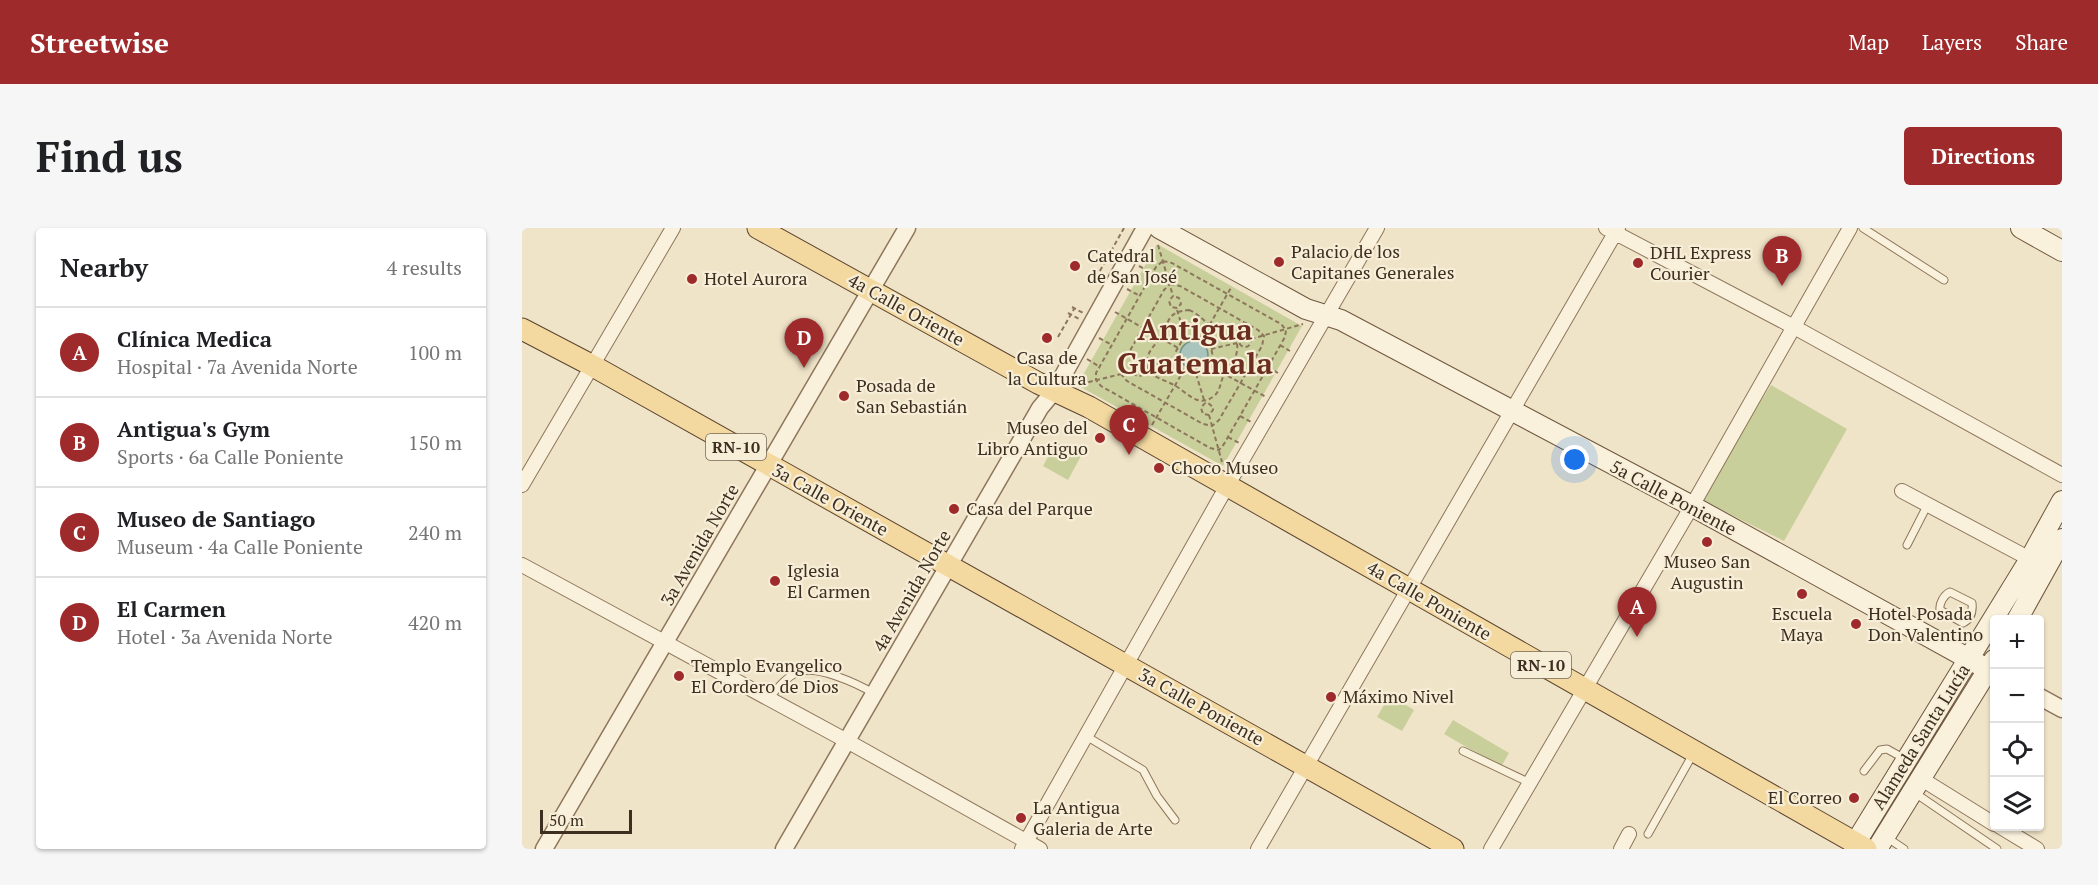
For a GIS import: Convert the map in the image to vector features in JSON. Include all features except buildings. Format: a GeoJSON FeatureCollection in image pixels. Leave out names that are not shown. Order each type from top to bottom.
{"type":"FeatureCollection","features":[{"type":"Feature","properties":{"kind":"main road","name":"4a Calle Oriente"},"geometry":{"type":"LineString","coordinates":[[758,228],[1038,383],[1055,390]]}},
{"type":"Feature","properties":{"kind":"main road"},"geometry":{"type":"LineString","coordinates":[[2021,228],[2062,251]]}},
{"type":"Feature","properties":{"kind":"main road","name":"5a Calle Poniente"},"geometry":{"type":"LineString","coordinates":[[1153,232],[1239,273],[1306,309],[1341,320],[1692,506],[1969,659],[1990,666]]}},
{"type":"Feature","properties":{"kind":"main road","name":"3a Calle Oriente"},"geometry":{"type":"LineString","coordinates":[[522,329],[593,366],[949,567]]}},
{"type":"Feature","properties":{"kind":"main road","name":"4a Calle Poniente"},"geometry":{"type":"LineString","coordinates":[[1055,390],[1144,438],[1858,847]]}},
{"type":"Feature","properties":{"kind":"main road","name":"Alameda Santa Lucía"},"geometry":{"type":"LineString","coordinates":[[2019,615],[2054,540],[2062,501]]}},
{"type":"Feature","properties":{"kind":"main road","name":"Alameda Santa Lucía"},"geometry":{"type":"LineString","coordinates":[[1858,847],[1907,760],[1969,659],[1981,618],[2030,558],[2054,540]]}},
{"type":"Feature","properties":{"kind":"main road","name":"3a Calle Poniente"},"geometry":{"type":"LineString","coordinates":[[949,567],[1453,849]]}},
{"type":"Feature","properties":{"kind":"main road","name":"Alameda Santa Lucía"},"geometry":{"type":"LineString","coordinates":[[1880,842],[1992,669]]}},
{"type":"Feature","properties":{"kind":"street"},"geometry":{"type":"LineString","coordinates":[[522,485],[673,228]]}},
{"type":"Feature","properties":{"kind":"street","name":"3a Avenida Norte"},"geometry":{"type":"LineString","coordinates":[[544,849],[907,228]]}},
{"type":"Feature","properties":{"kind":"street"},"geometry":{"type":"LineString","coordinates":[[1024,845],[1227,486],[1377,228]]}},
{"type":"Feature","properties":{"kind":"street"},"geometry":{"type":"LineString","coordinates":[[1491,849],[1692,506],[1850,228]]}},
{"type":"Feature","properties":{"kind":"street"},"geometry":{"type":"LineString","coordinates":[[1258,849],[1511,412],[1613,230],[2062,475]]}},
{"type":"Feature","properties":{"kind":"street","name":"4a Avenida Norte"},"geometry":{"type":"LineString","coordinates":[[784,849],[1040,408],[1055,390],[1102,305],[1153,232]]}},
{"type":"Feature","properties":{"kind":"street"},"geometry":{"type":"LineString","coordinates":[[1902,491],[2030,558]]}},
{"type":"Feature","properties":{"kind":"street"},"geometry":{"type":"LineString","coordinates":[[522,565],[847,741],[1024,845],[1040,849]]}},
{"type":"Feature","properties":{"kind":"street"},"geometry":{"type":"LineString","coordinates":[[2044,699],[2062,710]]}},
{"type":"Feature","properties":{"kind":"street"},"geometry":{"type":"LineString","coordinates":[[1916,785],[1990,822]]}},
{"type":"Feature","properties":{"kind":"street"},"geometry":{"type":"LineString","coordinates":[[2008,831],[2037,849]]}},
{"type":"Feature","properties":{"kind":"street"},"geometry":{"type":"LineString","coordinates":[[1621,849],[1629,834]]}},
{"type":"Feature","properties":{"kind":"lane"},"geometry":{"type":"LineString","coordinates":[[1863,228],[1944,280]]}},
{"type":"Feature","properties":{"kind":"lane"},"geometry":{"type":"LineString","coordinates":[[1907,544],[1928,504]]}},
{"type":"Feature","properties":{"kind":"lane"},"geometry":{"type":"LineString","coordinates":[[1950,592],[1972,603],[1981,618],[1963,623],[1940,610],[1940,605],[1950,592]]}},
{"type":"Feature","properties":{"kind":"lane"},"geometry":{"type":"LineString","coordinates":[[769,698],[786,679],[798,671],[829,673],[875,694]]}},
{"type":"Feature","properties":{"kind":"lane"},"geometry":{"type":"LineString","coordinates":[[1086,736],[1143,770],[1157,796],[1175,820]]}},
{"type":"Feature","properties":{"kind":"lane"},"geometry":{"type":"LineString","coordinates":[[1864,771],[1880,750],[1887,749],[1907,760]]}},
{"type":"Feature","properties":{"kind":"lane"},"geometry":{"type":"LineString","coordinates":[[1463,751],[1530,783]]}},
{"type":"Feature","properties":{"kind":"lane"},"geometry":{"type":"LineString","coordinates":[[1648,834],[1695,752]]}},
{"type":"Feature","properties":{"kind":"lane"},"geometry":{"type":"LineString","coordinates":[[1916,785],[1995,848]]}},
{"type":"Feature","properties":{"kind":"lane"},"geometry":{"type":"LineString","coordinates":[[1880,842],[1904,849]]}},
{"type":"Feature","properties":{"kind":"path"},"geometry":{"type":"LineString","coordinates":[[1086,281],[1092,285],[1124,228]]}},
{"type":"Feature","properties":{"kind":"path"},"geometry":{"type":"LineString","coordinates":[[1153,232],[1173,296]]}},
{"type":"Feature","properties":{"kind":"path"},"geometry":{"type":"LineString","coordinates":[[1101,256],[1107,260]]}},
{"type":"Feature","properties":{"kind":"path"},"geometry":{"type":"LineString","coordinates":[[1163,261],[1172,263],[1281,324],[1286,330],[1285,337],[1219,450]]}},
{"type":"Feature","properties":{"kind":"path"},"geometry":{"type":"LineString","coordinates":[[1163,261],[1156,267],[1096,373],[1096,380],[1101,386],[1219,450]]}},
{"type":"Feature","properties":{"kind":"path"},"geometry":{"type":"LineString","coordinates":[[1093,270],[1099,273]]}},
{"type":"Feature","properties":{"kind":"path"},"geometry":{"type":"LineString","coordinates":[[1202,338],[1239,273]]}},
{"type":"Feature","properties":{"kind":"path"},"geometry":{"type":"LineString","coordinates":[[1170,284],[1180,286],[1220,308],[1258,330],[1264,336]]}},
{"type":"Feature","properties":{"kind":"path"},"geometry":{"type":"LineString","coordinates":[[1120,375],[1122,365],[1164,290],[1170,284]]}},
{"type":"Feature","properties":{"kind":"path"},"geometry":{"type":"LineString","coordinates":[[1173,296],[1169,301],[1171,307],[1197,313],[1210,324],[1228,331],[1241,346],[1247,347],[1251,339]]}},
{"type":"Feature","properties":{"kind":"path"},"geometry":{"type":"LineString","coordinates":[[1055,390],[1133,371],[1143,374],[1150,350],[1161,338],[1168,319],[1181,304],[1179,298],[1173,296]]}},
{"type":"Feature","properties":{"kind":"path"},"geometry":{"type":"LineString","coordinates":[[1102,305],[1178,348]]}},
{"type":"Feature","properties":{"kind":"path"},"geometry":{"type":"LineString","coordinates":[[1063,340],[1057,336],[1073,308],[1078,311]]}},
{"type":"Feature","properties":{"kind":"path"},"geometry":{"type":"LineString","coordinates":[[1177,310],[1186,339]]}},
{"type":"Feature","properties":{"kind":"path"},"geometry":{"type":"LineString","coordinates":[[1070,314],[1076,317]]}},
{"type":"Feature","properties":{"kind":"path"},"geometry":{"type":"LineString","coordinates":[[1251,339],[1286,330]]}},
{"type":"Feature","properties":{"kind":"path"},"geometry":{"type":"LineString","coordinates":[[1197,335],[1210,343],[1213,357],[1203,371],[1190,374],[1177,366],[1175,353],[1186,339],[1197,335]]}},
{"type":"Feature","properties":{"kind":"path"},"geometry":{"type":"LineString","coordinates":[[1209,415],[1201,411],[1204,402],[1214,396],[1220,388],[1224,374],[1236,359],[1241,337],[1249,336],[1251,339]]}},
{"type":"Feature","properties":{"kind":"path"},"geometry":{"type":"LineString","coordinates":[[1212,426],[1219,420],[1262,346],[1264,336]]}},
{"type":"Feature","properties":{"kind":"path"},"geometry":{"type":"LineString","coordinates":[[1211,350],[1238,343]]}},
{"type":"Feature","properties":{"kind":"path"},"geometry":{"type":"LineString","coordinates":[[1146,367],[1176,359]]}},
{"type":"Feature","properties":{"kind":"path"},"geometry":{"type":"LineString","coordinates":[[1133,371],[1134,366],[1140,363],[1158,379],[1175,386],[1193,400],[1208,403],[1213,407],[1209,415]]}},
{"type":"Feature","properties":{"kind":"path"},"geometry":{"type":"LineString","coordinates":[[1208,365],[1275,403]]}},
{"type":"Feature","properties":{"kind":"path"},"geometry":{"type":"LineString","coordinates":[[1144,438],[1184,370]]}},
{"type":"Feature","properties":{"kind":"path"},"geometry":{"type":"LineString","coordinates":[[1196,373],[1204,402]]}},
{"type":"Feature","properties":{"kind":"path"},"geometry":{"type":"LineString","coordinates":[[1120,375],[1165,403],[1203,424],[1212,426]]}},
{"type":"Feature","properties":{"kind":"path"},"geometry":{"type":"LineString","coordinates":[[1209,415],[1227,486]]}},
{"type":"Feature","properties":{"kind":"green space"},"geometry":{"type":"Polygon","coordinates":[[[1157,244],[1302,326],[1223,466],[1078,384],[1157,244]]]}},
{"type":"Feature","properties":{"kind":"green space"},"geometry":{"type":"Polygon","coordinates":[[[1771,385],[1847,429],[1784,541],[1703,501],[1771,385]]]}},
{"type":"Feature","properties":{"kind":"green space"},"geometry":{"type":"Polygon","coordinates":[[[1056,442],[1081,456],[1068,480],[1043,466],[1056,442]]]}},
{"type":"Feature","properties":{"kind":"green space"},"geometry":{"type":"Polygon","coordinates":[[[1390,695],[1414,710],[1402,731],[1377,717],[1390,695]]]}},
{"type":"Feature","properties":{"kind":"green space"},"geometry":{"type":"Polygon","coordinates":[[[1453,720],[1509,753],[1501,767],[1444,734],[1453,720]]]}},
{"type":"Feature","properties":{"kind":"water"},"geometry":{"type":"Polygon","coordinates":[[[1194,341],[1204,345],[1208,355],[1204,365],[1194,369],[1184,365],[1180,355],[1184,345],[1194,341]]]}},
{"type":"Feature","properties":{"kind":"place","name":"Palacio de los Capitanes Generales"},"geometry":{"type":"Point","coordinates":[1279,262]}},
{"type":"Feature","properties":{"kind":"place","name":"DHL Express Courier"},"geometry":{"type":"Point","coordinates":[1638,263]}},
{"type":"Feature","properties":{"kind":"place","name":"Catedral de San José"},"geometry":{"type":"Point","coordinates":[1075,266]}},
{"type":"Feature","properties":{"kind":"place","name":"Hotel Aurora"},"geometry":{"type":"Point","coordinates":[692,279]}},
{"type":"Feature","properties":{"kind":"place","name":"Antigua's Gym"},"geometry":{"type":"Point","coordinates":[1782,286]}},
{"type":"Feature","properties":{"kind":"place","name":"Casa de la Cultura"},"geometry":{"type":"Point","coordinates":[1047,338]}},
{"type":"Feature","properties":{"kind":"place","name":"El Carmen"},"geometry":{"type":"Point","coordinates":[804,368]}},
{"type":"Feature","properties":{"kind":"place","name":"Posada de San Sebastián"},"geometry":{"type":"Point","coordinates":[844,396]}},
{"type":"Feature","properties":{"kind":"place","name":"Museo del Libro Antiguo"},"geometry":{"type":"Point","coordinates":[1100,438]}},
{"type":"Feature","properties":{"kind":"place","name":"Museo de Santiago"},"geometry":{"type":"Point","coordinates":[1129,455]}},
{"type":"Feature","properties":{"kind":"place","name":"Choco Museo"},"geometry":{"type":"Point","coordinates":[1159,468]}},
{"type":"Feature","properties":{"kind":"place","name":"Casa del Parque"},"geometry":{"type":"Point","coordinates":[954,509]}},
{"type":"Feature","properties":{"kind":"place","name":"Museo San Augustin"},"geometry":{"type":"Point","coordinates":[1707,542]}},
{"type":"Feature","properties":{"kind":"place","name":"Iglesia El Carmen"},"geometry":{"type":"Point","coordinates":[775,581]}},
{"type":"Feature","properties":{"kind":"place","name":"Escuela Maya"},"geometry":{"type":"Point","coordinates":[1802,594]}},
{"type":"Feature","properties":{"kind":"place","name":"Hotel Posada Don Valentino"},"geometry":{"type":"Point","coordinates":[1856,624]}},
{"type":"Feature","properties":{"kind":"place","name":"Clínica Medica"},"geometry":{"type":"Point","coordinates":[1637,637]}},
{"type":"Feature","properties":{"kind":"place","name":"Templo Evangelico El Cordero de Dios"},"geometry":{"type":"Point","coordinates":[679,676]}},
{"type":"Feature","properties":{"kind":"place","name":"Máximo Nivel"},"geometry":{"type":"Point","coordinates":[1331,697]}},
{"type":"Feature","properties":{"kind":"place","name":"El Correo"},"geometry":{"type":"Point","coordinates":[1854,798]}},
{"type":"Feature","properties":{"kind":"place","name":"La Antigua Galeria de Arte"},"geometry":{"type":"Point","coordinates":[1021,818]}},
{"type":"Feature","properties":{"kind":"district","name":"Antigua Guatemala"},"geometry":{"type":"Point","coordinates":[1195,347]}}]}
